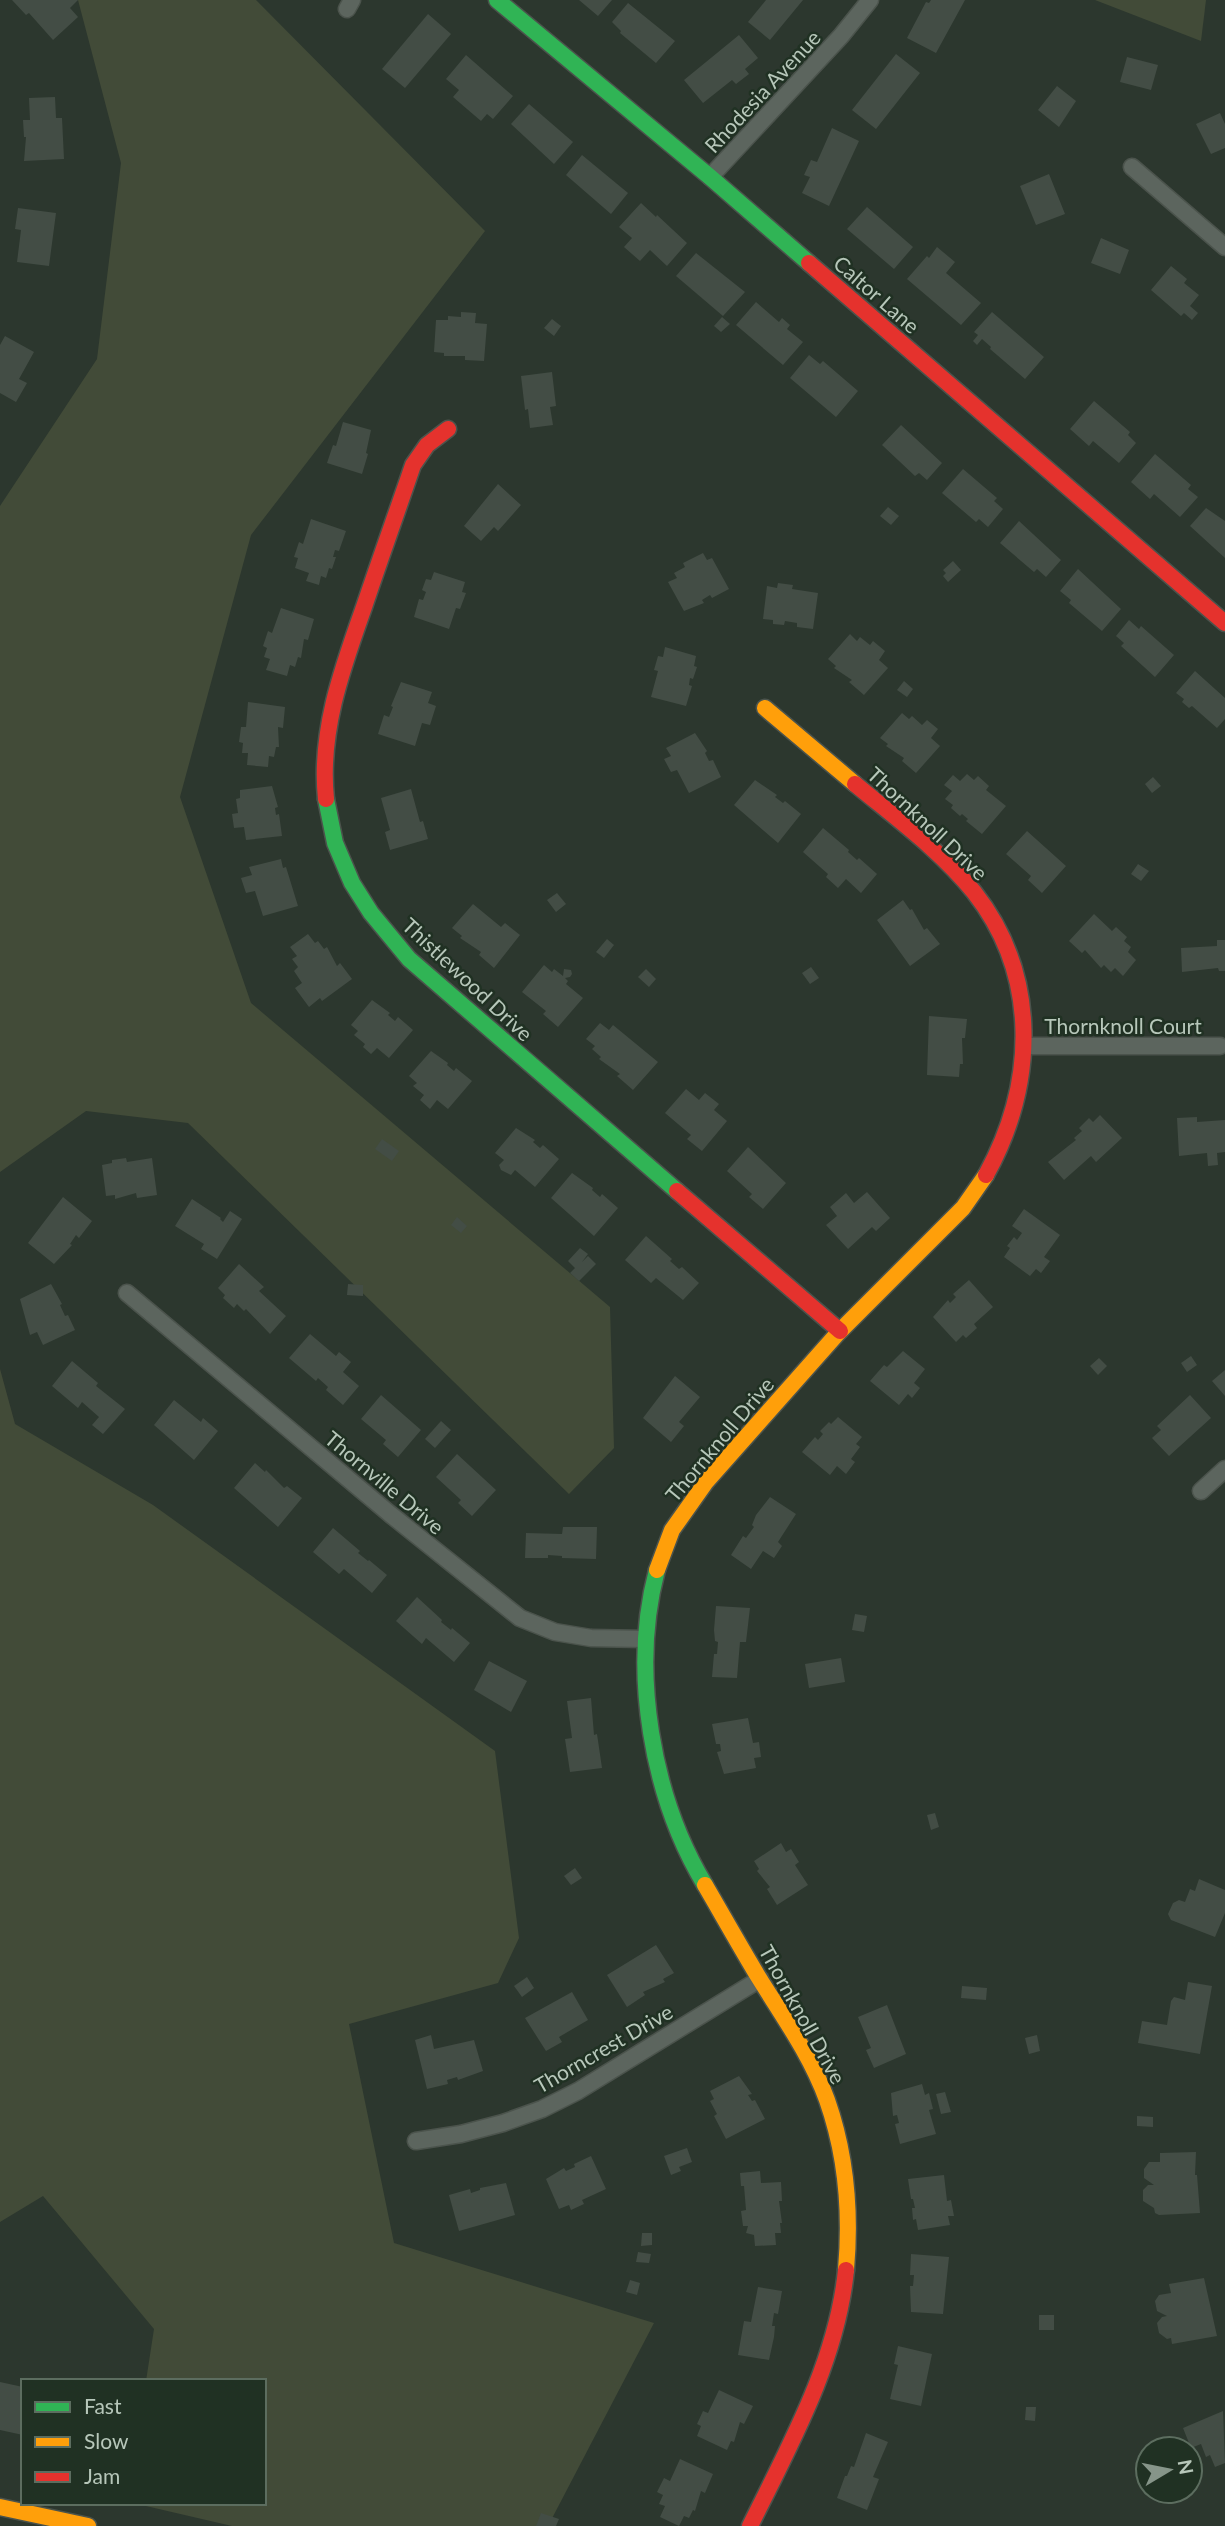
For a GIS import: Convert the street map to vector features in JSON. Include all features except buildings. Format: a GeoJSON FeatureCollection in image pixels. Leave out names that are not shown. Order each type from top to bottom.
{"type":"FeatureCollection","features":[{"type":"Feature","properties":{"kind":"street","name":"Caltor Lane"},"geometry":{"type":"LineString","coordinates":[[497,0],[710,177],[1225,623]]}},
{"type":"Feature","properties":{"kind":"street","name":"Rhodesia Avenue"},"geometry":{"type":"LineString","coordinates":[[710,177],[841,36],[870,0]]}},
{"type":"Feature","properties":{"kind":"street"},"geometry":{"type":"LineString","coordinates":[[1132,167],[1225,247]]}},
{"type":"Feature","properties":{"kind":"street","name":"Thistlewood Drive"},"geometry":{"type":"LineString","coordinates":[[448,429],[427,444],[413,466],[337,692],[324,769],[327,804],[336,843],[351,882],[371,915],[409,959],[840,1331]]}},
{"type":"Feature","properties":{"kind":"street","name":"Thornknoll Drive"},"geometry":{"type":"LineString","coordinates":[[750,2526],[823,2371],[836,2327],[845,2279],[847,2250],[843,2162],[828,2103],[805,2052],[697,1871],[677,1830],[663,1786],[654,1740],[645,1639],[650,1596],[660,1557],[673,1529],[694,1497],[840,1331],[898,1270],[954,1219],[985,1178],[996,1159],[1013,1110],[1026,1046],[1021,1005],[1006,950],[997,927],[981,901],[919,838],[765,708]]}},
{"type":"Feature","properties":{"kind":"street","name":"Thornknoll Court"},"geometry":{"type":"LineString","coordinates":[[1026,1046],[1220,1046]]}},
{"type":"Feature","properties":{"kind":"street","name":"Thornville Drive"},"geometry":{"type":"LineString","coordinates":[[127,1293],[390,1514],[520,1618],[555,1632],[591,1638],[645,1639]]}},
{"type":"Feature","properties":{"kind":"street"},"geometry":{"type":"LineString","coordinates":[[1200,1491],[1225,1469]]}},
{"type":"Feature","properties":{"kind":"street","name":"Thorncrest Drive"},"geometry":{"type":"LineString","coordinates":[[416,2141],[503,2123],[542,2109],[578,2091],[761,1979]]}},
{"type":"Feature","properties":{"kind":"street"},"geometry":{"type":"LineString","coordinates":[[0,2507],[88,2526]]}},
{"type":"Feature","properties":{"kind":"green space"},"geometry":{"type":"Polygon","coordinates":[[[78,0],[256,0],[485,231],[251,535],[180,797],[251,1003],[610,1307],[614,1448],[569,1494],[188,1123],[86,1111],[0,1172],[0,506],[97,359],[121,163],[78,0]]]}},
{"type":"Feature","properties":{"kind":"green space"},"geometry":{"type":"Polygon","coordinates":[[[1095,0],[1206,0],[1201,41],[1095,0]]]}},
{"type":"Feature","properties":{"kind":"green space"},"geometry":{"type":"Polygon","coordinates":[[[0,1369],[15,1424],[153,1505],[495,1751],[519,1938],[498,1983],[349,2024],[394,2243],[654,2323],[548,2526],[232,2526],[142,2505],[266,2505],[266,2379],[146,2379],[154,2329],[43,2196],[0,2222],[0,1369]]]}},
{"type":"Feature","properties":{"kind":"traffic: fast"},"geometry":{"type":"LineString","coordinates":[[497,0],[809,263]]}},
{"type":"Feature","properties":{"kind":"traffic: fast"},"geometry":{"type":"LineString","coordinates":[[326,799],[335,843],[352,883],[371,913],[409,959],[677,1191]]}},
{"type":"Feature","properties":{"kind":"traffic: fast"},"geometry":{"type":"LineString","coordinates":[[657,1570],[649,1609],[646,1649],[646,1691],[651,1732],[671,1813],[705,1885]]}},
{"type":"Feature","properties":{"kind":"traffic: slow"},"geometry":{"type":"LineString","coordinates":[[765,708],[855,784]]}},
{"type":"Feature","properties":{"kind":"traffic: slow"},"geometry":{"type":"LineString","coordinates":[[657,1570],[672,1530],[706,1482],[838,1333],[963,1208],[986,1175]]}},
{"type":"Feature","properties":{"kind":"traffic: slow"},"geometry":{"type":"LineString","coordinates":[[705,1885],[805,2053],[827,2100],[839,2141],[846,2184],[846,2270]]}},
{"type":"Feature","properties":{"kind":"traffic: slow"},"geometry":{"type":"LineString","coordinates":[[0,2507],[88,2526]]}},
{"type":"Feature","properties":{"kind":"traffic: jam"},"geometry":{"type":"LineString","coordinates":[[809,263],[1225,623]]}},
{"type":"Feature","properties":{"kind":"traffic: jam"},"geometry":{"type":"LineString","coordinates":[[326,799],[329,725],[348,654],[413,465],[427,445],[448,429]]}},
{"type":"Feature","properties":{"kind":"traffic: jam"},"geometry":{"type":"LineString","coordinates":[[855,784],[917,835],[961,877],[996,925],[1011,959],[1020,994],[1024,1031],[1022,1068],[1015,1104],[1003,1140],[986,1175]]}},
{"type":"Feature","properties":{"kind":"traffic: jam"},"geometry":{"type":"LineString","coordinates":[[677,1191],[840,1331]]}},
{"type":"Feature","properties":{"kind":"traffic: jam"},"geometry":{"type":"LineString","coordinates":[[750,2526],[810,2402],[833,2337],[846,2270]]}}]}
